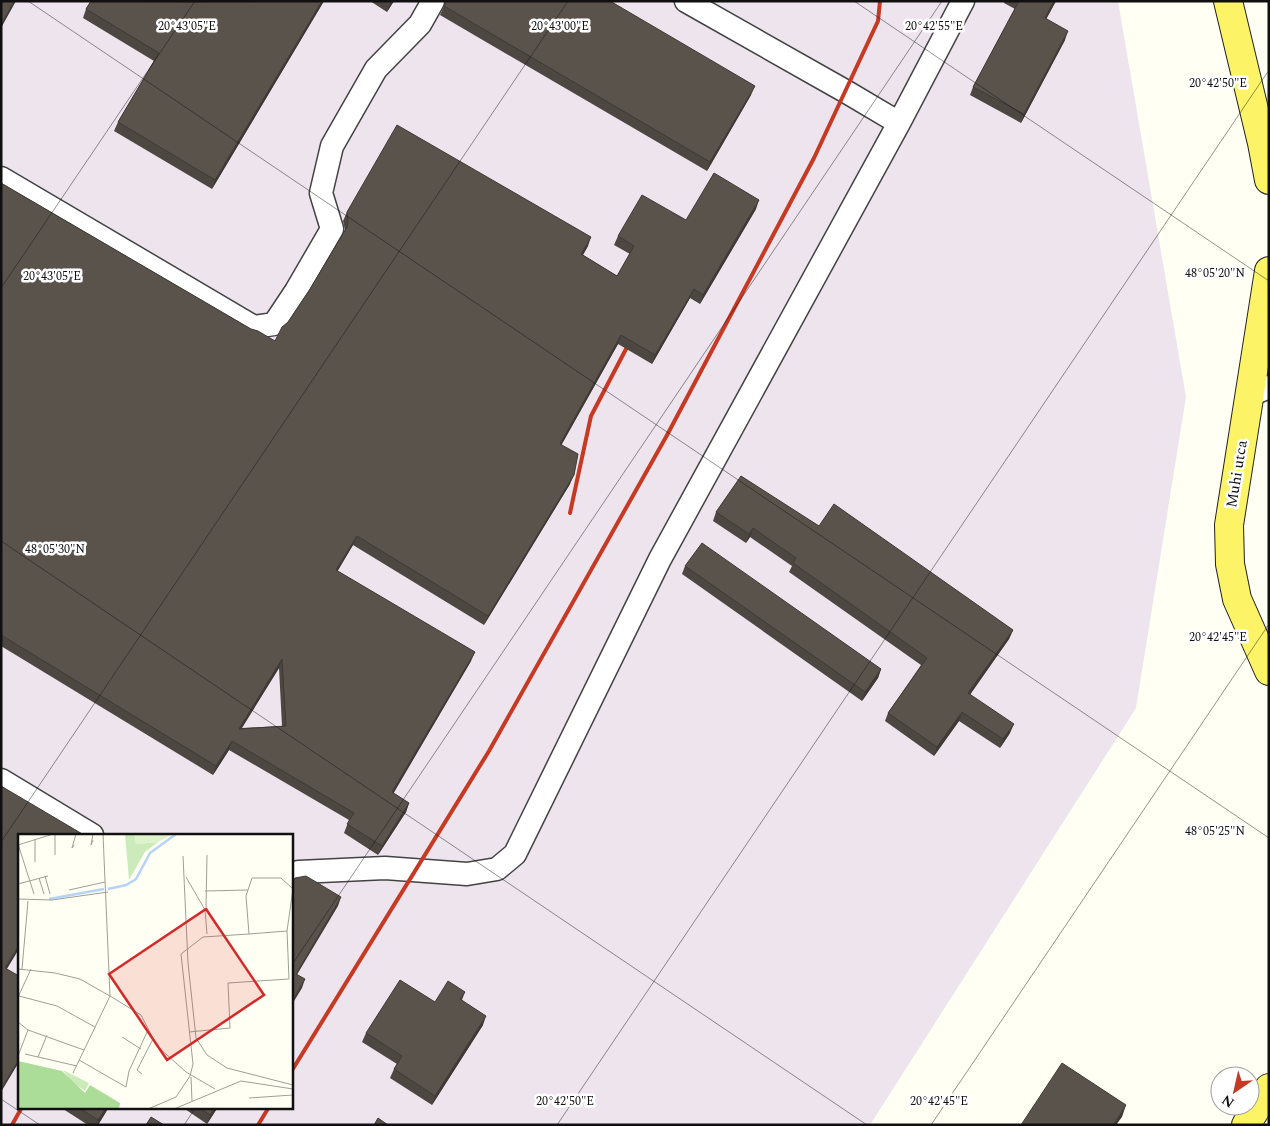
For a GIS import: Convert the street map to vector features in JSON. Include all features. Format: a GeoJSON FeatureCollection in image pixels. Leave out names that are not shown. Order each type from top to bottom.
{"type":"FeatureCollection","features":[{"type":"Feature","properties":{"kind":"main road"},"geometry":{"type":"LineString","coordinates":[[1228,1],[1269,180]]}},
{"type":"Feature","properties":{"kind":"main road","name":"Muhi utca"},"geometry":{"type":"LineString","coordinates":[[1268,278],[1259,391],[1229,525],[1230,564],[1237,599],[1269,671]]}},
{"type":"Feature","properties":{"kind":"main road"},"geometry":{"type":"LineString","coordinates":[[1246,1125],[1269,1088]]}},
{"type":"Feature","properties":{"kind":"lane"},"geometry":{"type":"LineString","coordinates":[[1,178],[254,327],[274,324],[296,291],[332,229],[321,193],[332,146],[376,69],[420,24],[434,1]]}},
{"type":"Feature","properties":{"kind":"lane"},"geometry":{"type":"LineString","coordinates":[[686,1],[899,123]]}},
{"type":"Feature","properties":{"kind":"lane"},"geometry":{"type":"LineString","coordinates":[[292,874],[384,868],[466,874],[497,870],[515,854],[660,559],[899,123],[962,1]]}},
{"type":"Feature","properties":{"kind":"lane"},"geometry":{"type":"LineString","coordinates":[[1,780],[90,834]]}},
{"type":"Feature","properties":{"kind":"shaded area"},"geometry":{"type":"Polygon","coordinates":[[[1,1],[1118,1],[1186,397],[1136,708],[870,1125],[1,1125],[1,1]]]}},
{"type":"Feature","properties":{"kind":"building"},"geometry":{"type":"Polygon","coordinates":[[[1,1],[14,1],[1,25],[1,1]]]}},
{"type":"Feature","properties":{"kind":"building"},"geometry":{"type":"Polygon","coordinates":[[[91,1],[322,1],[215,180],[118,122],[159,53],[86,9],[91,1]]]}},
{"type":"Feature","properties":{"kind":"building"},"geometry":{"type":"Polygon","coordinates":[[[446,1],[610,1],[755,86],[710,162],[444,6],[446,1]]]}},
{"type":"Feature","properties":{"kind":"building"},"geometry":{"type":"Polygon","coordinates":[[[1019,1],[1054,1],[1045,18],[1068,31],[1024,114],[973,87],[1019,1]]]}},
{"type":"Feature","properties":{"kind":"building"},"geometry":{"type":"Polygon","coordinates":[[[397,125],[591,237],[581,254],[617,276],[634,246],[618,236],[642,195],[686,220],[714,173],[759,200],[703,295],[694,289],[655,355],[621,335],[560,444],[578,454],[574,475],[488,616],[357,536],[336,570],[475,652],[392,792],[409,803],[382,846],[347,824],[354,813],[232,741],[216,766],[1,635],[1,183],[251,329],[275,341],[282,327],[288,322],[310,289],[347,227],[347,212],[397,125]],[[282,659],[239,729],[286,726],[282,659]]]}},
{"type":"Feature","properties":{"kind":"building"},"geometry":{"type":"Polygon","coordinates":[[[741,476],[819,526],[834,504],[1013,630],[968,693],[1014,724],[1003,739],[962,712],[937,747],[888,713],[927,658],[793,563],[796,558],[753,528],[749,534],[716,512],[741,476]]]}},
{"type":"Feature","properties":{"kind":"building"},"geometry":{"type":"Polygon","coordinates":[[[702,543],[881,669],[865,692],[685,566],[702,543]]]}},
{"type":"Feature","properties":{"kind":"building"},"geometry":{"type":"Polygon","coordinates":[[[1,786],[82,834],[18,834],[18,947],[5,968],[18,975],[18,1061],[1,1089],[1,786]]]}},
{"type":"Feature","properties":{"kind":"building"},"geometry":{"type":"Polygon","coordinates":[[[306,876],[341,897],[296,974],[305,979],[292,1001],[292,882],[295,878],[306,876]]]}},
{"type":"Feature","properties":{"kind":"building"},"geometry":{"type":"Polygon","coordinates":[[[400,980],[435,1002],[448,981],[465,992],[460,999],[486,1016],[435,1096],[394,1069],[402,1056],[366,1033],[400,980]]]}},
{"type":"Feature","properties":{"kind":"building"},"geometry":{"type":"Polygon","coordinates":[[[1062,1063],[1126,1105],[1113,1125],[1021,1125],[1062,1063]]]}},
{"type":"Feature","properties":{"kind":"building"},"geometry":{"type":"Polygon","coordinates":[[[80,1108],[106,1108],[98,1120],[80,1108]]]}},
{"type":"Feature","properties":{"kind":"building"},"geometry":{"type":"Polygon","coordinates":[[[200,1108],[214,1108],[210,1115],[200,1108]]]}},
{"type":"Feature","properties":{"kind":"building"},"geometry":{"type":"Polygon","coordinates":[[[151,1117],[164,1125],[146,1125],[151,1117]]]}},
{"type":"Feature","properties":{"kind":"building"},"geometry":{"type":"Polygon","coordinates":[[[378,1118],[388,1125],[374,1125],[378,1118]]]}},
{"type":"Feature","properties":{"kind":"railway"},"geometry":{"type":"LineString","coordinates":[[292,1070],[489,751],[666,437],[814,158],[878,21],[880,1]]}},
{"type":"Feature","properties":{"kind":"railway"},"geometry":{"type":"LineString","coordinates":[[570,513],[591,416],[626,349]]}},
{"type":"Feature","properties":{"kind":"railway"},"geometry":{"type":"LineString","coordinates":[[12,1125],[21,1108]]}},
{"type":"Feature","properties":{"kind":"railway"},"geometry":{"type":"LineString","coordinates":[[258,1125],[268,1108]]}}]}
